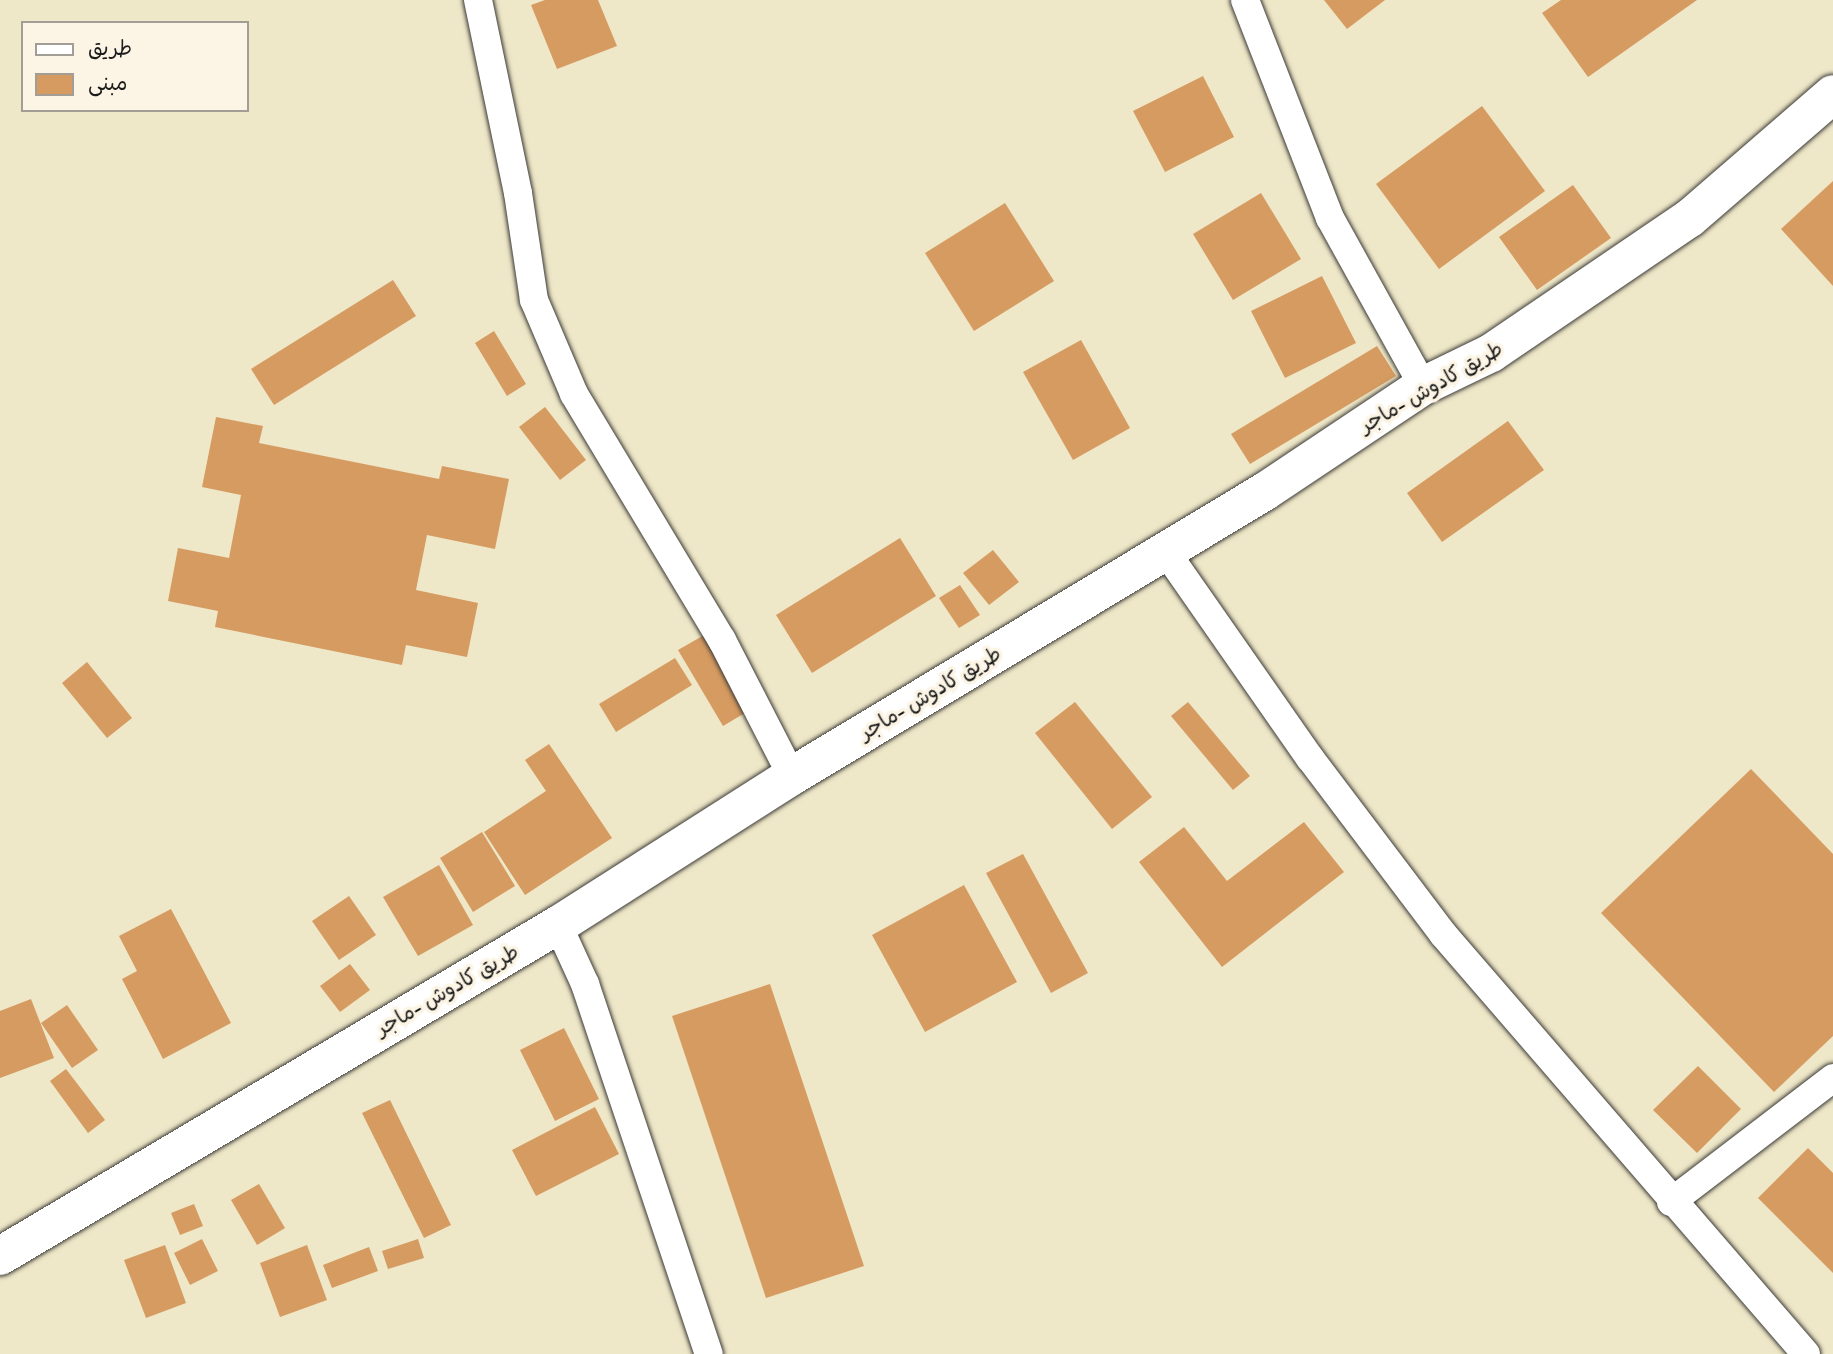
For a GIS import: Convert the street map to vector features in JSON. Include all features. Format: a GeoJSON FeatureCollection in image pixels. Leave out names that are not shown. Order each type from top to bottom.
{"type":"FeatureCollection","features":[{"type":"Feature","properties":{"kind":"highway","name":"طريق كادوش -ماجر"},"geometry":{"type":"LineString","coordinates":[[0,1256],[558,925],[792,776],[1164,549],[1264,492],[1423,386],[1491,353],[1690,218],[1833,94]]}},
{"type":"Feature","properties":{"kind":"street"},"geometry":{"type":"LineString","coordinates":[[478,0],[518,194],[534,300],[574,394],[722,640],[792,776]]}},
{"type":"Feature","properties":{"kind":"street"},"geometry":{"type":"LineString","coordinates":[[1245,0],[1330,218],[1423,386]]}},
{"type":"Feature","properties":{"kind":"street"},"geometry":{"type":"LineString","coordinates":[[1164,549],[1310,758],[1443,934],[1671,1202],[1806,1354]]}},
{"type":"Feature","properties":{"kind":"street"},"geometry":{"type":"LineString","coordinates":[[558,925],[585,984],[709,1354]]}},
{"type":"Feature","properties":{"kind":"street"},"geometry":{"type":"LineString","coordinates":[[1671,1202],[1833,1078]]}},
{"type":"Feature","properties":{"kind":"building"},"geometry":{"type":"Polygon","coordinates":[[[545,0],[598,0],[617,46],[557,69],[531,5],[545,0]]]}},
{"type":"Feature","properties":{"kind":"building"},"geometry":{"type":"Polygon","coordinates":[[[1324,0],[1385,0],[1347,29],[1324,0]]]}},
{"type":"Feature","properties":{"kind":"building"},"geometry":{"type":"Polygon","coordinates":[[[1561,0],[1697,0],[1588,77],[1542,13],[1561,0]]]}},
{"type":"Feature","properties":{"kind":"building"},"geometry":{"type":"Polygon","coordinates":[[[1203,76],[1234,137],[1165,172],[1133,111],[1203,76]]]}},
{"type":"Feature","properties":{"kind":"building"},"geometry":{"type":"Polygon","coordinates":[[[1482,106],[1545,191],[1439,269],[1376,184],[1482,106]]]}},
{"type":"Feature","properties":{"kind":"building"},"geometry":{"type":"Polygon","coordinates":[[[1833,181],[1833,286],[1781,229],[1833,181]]]}},
{"type":"Feature","properties":{"kind":"building"},"geometry":{"type":"Polygon","coordinates":[[[1573,185],[1611,238],[1537,290],[1499,237],[1573,185]]]}},
{"type":"Feature","properties":{"kind":"building"},"geometry":{"type":"Polygon","coordinates":[[[1261,193],[1301,259],[1233,300],[1193,234],[1261,193]]]}},
{"type":"Feature","properties":{"kind":"building"},"geometry":{"type":"Polygon","coordinates":[[[1005,203],[1054,281],[974,331],[925,253],[1005,203]]]}},
{"type":"Feature","properties":{"kind":"building"},"geometry":{"type":"Polygon","coordinates":[[[1322,276],[1356,343],[1285,378],[1251,311],[1322,276]]]}},
{"type":"Feature","properties":{"kind":"building"},"geometry":{"type":"Polygon","coordinates":[[[393,280],[416,316],[274,405],[251,369],[393,280]]]}},
{"type":"Feature","properties":{"kind":"building"},"geometry":{"type":"Polygon","coordinates":[[[494,331],[526,384],[507,396],[475,343],[494,331]]]}},
{"type":"Feature","properties":{"kind":"building"},"geometry":{"type":"Polygon","coordinates":[[[1081,340],[1130,428],[1073,460],[1023,372],[1081,340]]]}},
{"type":"Feature","properties":{"kind":"building"},"geometry":{"type":"Polygon","coordinates":[[[1377,346],[1396,376],[1250,464],[1231,434],[1377,346]]]}},
{"type":"Feature","properties":{"kind":"building"},"geometry":{"type":"Polygon","coordinates":[[[545,407],[586,460],[560,480],[519,427],[545,407]]]}},
{"type":"Feature","properties":{"kind":"building"},"geometry":{"type":"Polygon","coordinates":[[[216,417],[263,426],[259,443],[439,479],[442,466],[509,479],[495,549],[427,535],[416,590],[478,603],[467,657],[406,645],[402,665],[215,627],[218,611],[168,601],[178,548],[229,558],[241,495],[202,487],[216,417]]]}},
{"type":"Feature","properties":{"kind":"building"},"geometry":{"type":"Polygon","coordinates":[[[1508,421],[1544,470],[1442,542],[1407,493],[1508,421]]]}},
{"type":"Feature","properties":{"kind":"building"},"geometry":{"type":"Polygon","coordinates":[[[900,538],[936,596],[812,673],[776,615],[900,538]]]}},
{"type":"Feature","properties":{"kind":"building"},"geometry":{"type":"Polygon","coordinates":[[[993,550],[1019,582],[989,605],[963,573],[993,550]]]}},
{"type":"Feature","properties":{"kind":"building"},"geometry":{"type":"Polygon","coordinates":[[[960,585],[980,615],[959,628],[939,598],[960,585]]]}},
{"type":"Feature","properties":{"kind":"building"},"geometry":{"type":"Polygon","coordinates":[[[706,634],[750,710],[723,726],[678,650],[706,634]]]}},
{"type":"Feature","properties":{"kind":"building"},"geometry":{"type":"Polygon","coordinates":[[[675,658],[692,685],[616,732],[599,704],[675,658]]]}},
{"type":"Feature","properties":{"kind":"building"},"geometry":{"type":"Polygon","coordinates":[[[87,662],[132,718],[107,738],[62,683],[87,662]]]}},
{"type":"Feature","properties":{"kind":"building"},"geometry":{"type":"Polygon","coordinates":[[[1075,702],[1152,797],[1112,829],[1035,733],[1075,702]]]}},
{"type":"Feature","properties":{"kind":"building"},"geometry":{"type":"Polygon","coordinates":[[[1188,702],[1250,776],[1233,790],[1171,716],[1188,702]]]}},
{"type":"Feature","properties":{"kind":"building"},"geometry":{"type":"Polygon","coordinates":[[[549,744],[612,838],[525,895],[484,832],[546,791],[525,760],[549,744]]]}},
{"type":"Feature","properties":{"kind":"building"},"geometry":{"type":"Polygon","coordinates":[[[1751,769],[1833,854],[1833,1036],[1774,1092],[1601,913],[1751,769]]]}},
{"type":"Feature","properties":{"kind":"building"},"geometry":{"type":"Polygon","coordinates":[[[1304,822],[1344,872],[1222,967],[1139,862],[1184,827],[1227,881],[1304,822]]]}},
{"type":"Feature","properties":{"kind":"building"},"geometry":{"type":"Polygon","coordinates":[[[482,832],[515,886],[473,912],[440,858],[482,832]]]}},
{"type":"Feature","properties":{"kind":"building"},"geometry":{"type":"Polygon","coordinates":[[[1023,854],[1088,973],[1051,993],[986,873],[1023,854]]]}},
{"type":"Feature","properties":{"kind":"building"},"geometry":{"type":"Polygon","coordinates":[[[439,865],[473,925],[418,956],[383,897],[439,865]]]}},
{"type":"Feature","properties":{"kind":"building"},"geometry":{"type":"Polygon","coordinates":[[[964,885],[1017,982],[925,1032],[872,935],[964,885]]]}},
{"type":"Feature","properties":{"kind":"building"},"geometry":{"type":"Polygon","coordinates":[[[349,896],[376,935],[339,960],[312,921],[349,896]]]}},
{"type":"Feature","properties":{"kind":"building"},"geometry":{"type":"Polygon","coordinates":[[[171,909],[231,1023],[163,1059],[122,979],[137,971],[119,936],[171,909]]]}},
{"type":"Feature","properties":{"kind":"building"},"geometry":{"type":"Polygon","coordinates":[[[350,964],[370,990],[340,1012],[320,986],[350,964]]]}},
{"type":"Feature","properties":{"kind":"building"},"geometry":{"type":"Polygon","coordinates":[[[770,984],[864,1266],[766,1298],[672,1016],[770,984]]]}},
{"type":"Feature","properties":{"kind":"building"},"geometry":{"type":"Polygon","coordinates":[[[31,999],[54,1058],[0,1078],[0,1011],[31,999]]]}},
{"type":"Feature","properties":{"kind":"building"},"geometry":{"type":"Polygon","coordinates":[[[67,1005],[98,1050],[72,1068],[41,1023],[67,1005]]]}},
{"type":"Feature","properties":{"kind":"building"},"geometry":{"type":"Polygon","coordinates":[[[564,1028],[599,1099],[555,1121],[520,1050],[564,1028]]]}},
{"type":"Feature","properties":{"kind":"building"},"geometry":{"type":"Polygon","coordinates":[[[1698,1066],[1741,1109],[1697,1153],[1653,1110],[1698,1066]]]}},
{"type":"Feature","properties":{"kind":"building"},"geometry":{"type":"Polygon","coordinates":[[[66,1069],[105,1120],[88,1133],[50,1081],[66,1069]]]}},
{"type":"Feature","properties":{"kind":"building"},"geometry":{"type":"Polygon","coordinates":[[[390,1100],[451,1225],[424,1238],[362,1113],[390,1100]]]}},
{"type":"Feature","properties":{"kind":"building"},"geometry":{"type":"Polygon","coordinates":[[[595,1107],[619,1154],[536,1196],[512,1150],[595,1107]]]}},
{"type":"Feature","properties":{"kind":"building"},"geometry":{"type":"Polygon","coordinates":[[[1808,1148],[1833,1173],[1833,1273],[1758,1198],[1808,1148]]]}},
{"type":"Feature","properties":{"kind":"building"},"geometry":{"type":"Polygon","coordinates":[[[259,1184],[285,1228],[257,1245],[231,1200],[259,1184]]]}},
{"type":"Feature","properties":{"kind":"building"},"geometry":{"type":"Polygon","coordinates":[[[194,1204],[203,1226],[180,1235],[171,1213],[194,1204]]]}},
{"type":"Feature","properties":{"kind":"building"},"geometry":{"type":"Polygon","coordinates":[[[202,1239],[218,1271],[190,1285],[174,1253],[202,1239]]]}},
{"type":"Feature","properties":{"kind":"building"},"geometry":{"type":"Polygon","coordinates":[[[418,1239],[424,1258],[388,1269],[382,1251],[418,1239]]]}},
{"type":"Feature","properties":{"kind":"building"},"geometry":{"type":"Polygon","coordinates":[[[165,1245],[186,1303],[146,1318],[124,1260],[165,1245]]]}},
{"type":"Feature","properties":{"kind":"building"},"geometry":{"type":"Polygon","coordinates":[[[307,1245],[327,1300],[280,1317],[260,1263],[307,1245]]]}},
{"type":"Feature","properties":{"kind":"building"},"geometry":{"type":"Polygon","coordinates":[[[369,1247],[378,1271],[332,1288],[323,1265],[369,1247]]]}}]}
